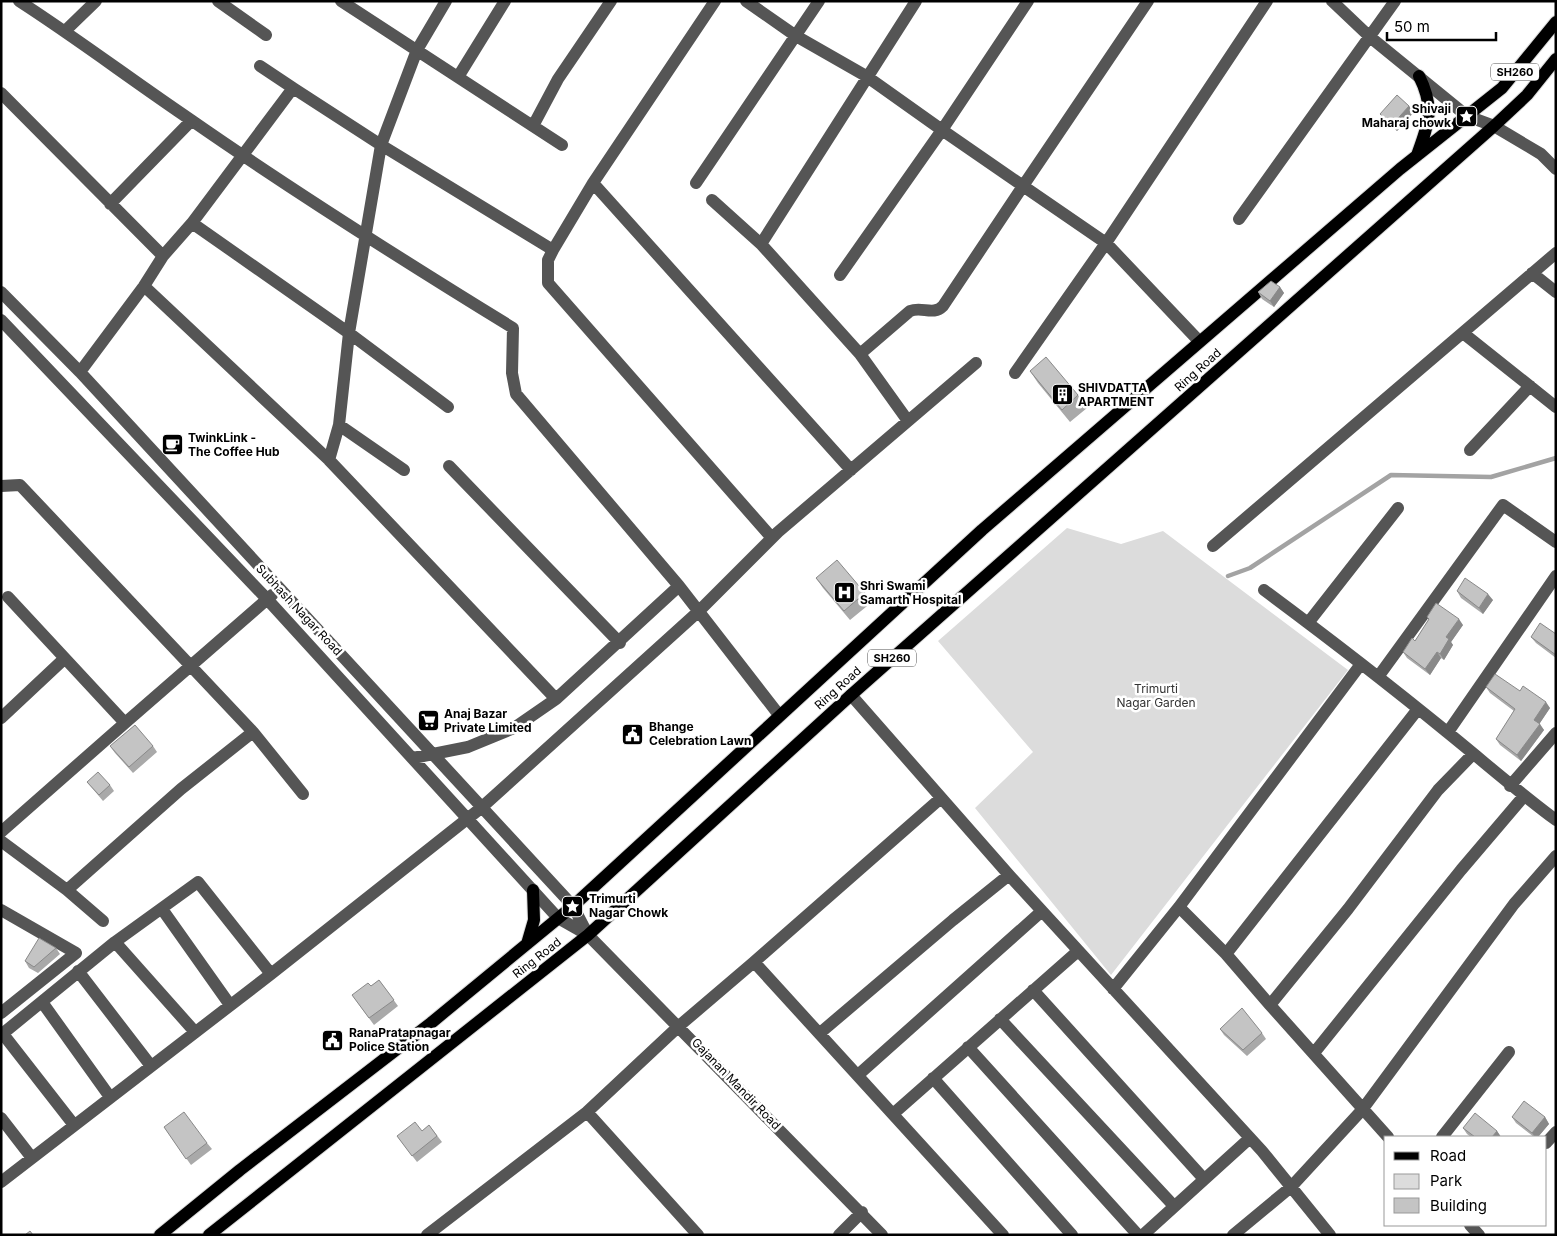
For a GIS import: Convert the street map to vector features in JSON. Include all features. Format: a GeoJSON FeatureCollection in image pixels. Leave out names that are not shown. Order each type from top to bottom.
{"type":"FeatureCollection","features":[{"type":"Feature","properties":{"kind":"main road","name":"SH260"},"geometry":{"type":"LineString","coordinates":[[160,1235],[240,1170],[431,1023],[573,906],[982,530],[1198,341],[1417,155],[1502,88],[1556,22]]}},
{"type":"Feature","properties":{"kind":"main road","name":"Ring Road"},"geometry":{"type":"LineString","coordinates":[[209,1235],[588,935],[850,695],[1494,126],[1527,95],[1556,59]]}},
{"type":"Feature","properties":{"kind":"main road"},"geometry":{"type":"LineString","coordinates":[[1417,155],[1431,113],[1428,94],[1419,76]]}},
{"type":"Feature","properties":{"kind":"main road"},"geometry":{"type":"LineString","coordinates":[[526,944],[534,920],[533,890]]}},
{"type":"Feature","properties":{"kind":"street"},"geometry":{"type":"LineString","coordinates":[[19,1],[65,30],[192,121],[366,237],[513,328],[512,373],[516,394],[689,598],[779,715]]}},
{"type":"Feature","properties":{"kind":"street"},"geometry":{"type":"LineString","coordinates":[[65,30],[96,1]]}},
{"type":"Feature","properties":{"kind":"street"},"geometry":{"type":"LineString","coordinates":[[218,1],[266,35]]}},
{"type":"Feature","properties":{"kind":"street"},"geometry":{"type":"LineString","coordinates":[[341,1],[562,145]]}},
{"type":"Feature","properties":{"kind":"street"},"geometry":{"type":"LineString","coordinates":[[330,460],[338,425],[349,333],[381,145],[417,50],[446,1]]}},
{"type":"Feature","properties":{"kind":"street"},"geometry":{"type":"LineString","coordinates":[[458,77],[506,1]]}},
{"type":"Feature","properties":{"kind":"street"},"geometry":{"type":"LineString","coordinates":[[533,126],[558,79],[611,1]]}},
{"type":"Feature","properties":{"kind":"street"},"geometry":{"type":"LineString","coordinates":[[715,1],[593,183],[553,250],[548,260],[548,283],[772,538]]}},
{"type":"Feature","properties":{"kind":"street"},"geometry":{"type":"LineString","coordinates":[[746,1],[796,36],[866,76],[1106,243],[1198,341]]}},
{"type":"Feature","properties":{"kind":"street"},"geometry":{"type":"LineString","coordinates":[[696,183],[819,1]]}},
{"type":"Feature","properties":{"kind":"street"},"geometry":{"type":"LineString","coordinates":[[761,244],[866,76],[916,1]]}},
{"type":"Feature","properties":{"kind":"street"},"geometry":{"type":"LineString","coordinates":[[840,275],[942,130],[1028,1]]}},
{"type":"Feature","properties":{"kind":"street"},"geometry":{"type":"LineString","coordinates":[[860,354],[910,311],[918,309],[933,312],[943,306],[1148,1]]}},
{"type":"Feature","properties":{"kind":"street"},"geometry":{"type":"LineString","coordinates":[[1015,373],[1106,243],[1267,1]]}},
{"type":"Feature","properties":{"kind":"street"},"geometry":{"type":"LineString","coordinates":[[1332,1],[1370,37],[1467,116],[1494,126],[1541,154],[1556,168]]}},
{"type":"Feature","properties":{"kind":"street"},"geometry":{"type":"LineString","coordinates":[[1239,220],[1395,1]]}},
{"type":"Feature","properties":{"kind":"street"},"geometry":{"type":"LineString","coordinates":[[260,66],[381,145],[553,250]]}},
{"type":"Feature","properties":{"kind":"street"},"geometry":{"type":"LineString","coordinates":[[80,372],[164,256],[192,223],[294,88]]}},
{"type":"Feature","properties":{"kind":"street"},"geometry":{"type":"LineString","coordinates":[[1,93],[164,256]]}},
{"type":"Feature","properties":{"kind":"street"},"geometry":{"type":"LineString","coordinates":[[110,204],[192,121]]}},
{"type":"Feature","properties":{"kind":"street"},"geometry":{"type":"LineString","coordinates":[[593,183],[851,470]]}},
{"type":"Feature","properties":{"kind":"street"},"geometry":{"type":"LineString","coordinates":[[712,200],[761,244],[860,354],[908,421]]}},
{"type":"Feature","properties":{"kind":"street"},"geometry":{"type":"LineString","coordinates":[[192,223],[349,333],[448,407]]}},
{"type":"Feature","properties":{"kind":"street"},"geometry":{"type":"LineString","coordinates":[[1213,546],[1556,252]]}},
{"type":"Feature","properties":{"kind":"street"},"geometry":{"type":"LineString","coordinates":[[1532,273],[1556,292]]}},
{"type":"Feature","properties":{"kind":"street"},"geometry":{"type":"LineString","coordinates":[[144,286],[330,460],[556,699]]}},
{"type":"Feature","properties":{"kind":"street","name":"Subhash Nagar Road"},"geometry":{"type":"LineString","coordinates":[[1,292],[80,372],[573,906],[588,935]]}},
{"type":"Feature","properties":{"kind":"street"},"geometry":{"type":"LineString","coordinates":[[1,320],[267,600],[558,918],[588,935]]}},
{"type":"Feature","properties":{"kind":"street"},"geometry":{"type":"LineString","coordinates":[[1463,333],[1556,407]]}},
{"type":"Feature","properties":{"kind":"street"},"geometry":{"type":"LineString","coordinates":[[413,758],[468,747],[514,728],[556,699],[620,643],[689,598],[772,538],[976,363]]}},
{"type":"Feature","properties":{"kind":"street"},"geometry":{"type":"LineString","coordinates":[[1470,450],[1530,386]]}},
{"type":"Feature","properties":{"kind":"street"},"geometry":{"type":"LineString","coordinates":[[338,425],[404,470]]}},
{"type":"Feature","properties":{"kind":"street"},"geometry":{"type":"LineString","coordinates":[[449,466],[620,643]]}},
{"type":"Feature","properties":{"kind":"street"},"geometry":{"type":"LineString","coordinates":[[1,486],[20,485],[254,732],[303,794]]}},
{"type":"Feature","properties":{"kind":"street"},"geometry":{"type":"LineString","coordinates":[[1378,677],[1503,505],[1556,542]]}},
{"type":"Feature","properties":{"kind":"street"},"geometry":{"type":"LineString","coordinates":[[1308,623],[1398,508]]}},
{"type":"Feature","properties":{"kind":"street"},"geometry":{"type":"LineString","coordinates":[[1448,732],[1556,576]]}},
{"type":"Feature","properties":{"kind":"street"},"geometry":{"type":"LineString","coordinates":[[1,832],[279,589]]}},
{"type":"Feature","properties":{"kind":"street"},"geometry":{"type":"LineString","coordinates":[[1264,590],[1448,732],[1510,786],[1556,820]]}},
{"type":"Feature","properties":{"kind":"street"},"geometry":{"type":"LineString","coordinates":[[4,597],[125,723]]}},
{"type":"Feature","properties":{"kind":"street"},"geometry":{"type":"LineString","coordinates":[[1,1182],[271,974],[481,808],[689,598]]}},
{"type":"Feature","properties":{"kind":"street"},"geometry":{"type":"LineString","coordinates":[[1,718],[64,659]]}},
{"type":"Feature","properties":{"kind":"street"},"geometry":{"type":"LineString","coordinates":[[1113,988],[1179,907],[1361,664]]}},
{"type":"Feature","properties":{"kind":"street"},"geometry":{"type":"LineString","coordinates":[[850,695],[1009,876],[1250,1138],[1291,1187],[1324,1232]]}},
{"type":"Feature","properties":{"kind":"street"},"geometry":{"type":"LineString","coordinates":[[1226,954],[1418,709]]}},
{"type":"Feature","properties":{"kind":"street"},"geometry":{"type":"LineString","coordinates":[[67,890],[181,789],[254,732]]}},
{"type":"Feature","properties":{"kind":"street"},"geometry":{"type":"LineString","coordinates":[[1510,786],[1556,733]]}},
{"type":"Feature","properties":{"kind":"street"},"geometry":{"type":"LineString","coordinates":[[1270,1005],[1348,910],[1438,790],[1473,754]]}},
{"type":"Feature","properties":{"kind":"street"},"geometry":{"type":"LineString","coordinates":[[1314,1053],[1461,870],[1524,796]]}},
{"type":"Feature","properties":{"kind":"street"},"geometry":{"type":"LineString","coordinates":[[427,1235],[588,1112],[680,1026],[941,798]]}},
{"type":"Feature","properties":{"kind":"street"},"geometry":{"type":"LineString","coordinates":[[1,841],[67,890],[103,921]]}},
{"type":"Feature","properties":{"kind":"street"},"geometry":{"type":"LineString","coordinates":[[1233,1235],[1291,1187],[1362,1110],[1514,904],[1556,856]]}},
{"type":"Feature","properties":{"kind":"street"},"geometry":{"type":"LineString","coordinates":[[820,1033],[953,920],[1009,876]]}},
{"type":"Feature","properties":{"kind":"street"},"geometry":{"type":"LineString","coordinates":[[74,1125],[2,1034],[115,942],[198,882],[271,974]]}},
{"type":"Feature","properties":{"kind":"street"},"geometry":{"type":"LineString","coordinates":[[1179,907],[1226,954],[1362,1110],[1387,1136]]}},
{"type":"Feature","properties":{"kind":"street"},"geometry":{"type":"LineString","coordinates":[[162,909],[230,1005]]}},
{"type":"Feature","properties":{"kind":"street"},"geometry":{"type":"LineString","coordinates":[[1,910],[76,953],[4,1008]]}},
{"type":"Feature","properties":{"kind":"street"},"geometry":{"type":"LineString","coordinates":[[858,1075],[1042,912]]}},
{"type":"Feature","properties":{"kind":"street","name":"Gajanan Mandir Road"},"geometry":{"type":"LineString","coordinates":[[588,935],[680,1026],[862,1212],[882,1235]]}},
{"type":"Feature","properties":{"kind":"street"},"geometry":{"type":"LineString","coordinates":[[115,942],[195,1032]]}},
{"type":"Feature","properties":{"kind":"street"},"geometry":{"type":"LineString","coordinates":[[893,1114],[1078,950]]}},
{"type":"Feature","properties":{"kind":"street"},"geometry":{"type":"LineString","coordinates":[[754,962],[1003,1235]]}},
{"type":"Feature","properties":{"kind":"street"},"geometry":{"type":"LineString","coordinates":[[78,971],[151,1066]]}},
{"type":"Feature","properties":{"kind":"street"},"geometry":{"type":"LineString","coordinates":[[1033,990],[1204,1179]]}},
{"type":"Feature","properties":{"kind":"street"},"geometry":{"type":"LineString","coordinates":[[42,1002],[110,1097]]}},
{"type":"Feature","properties":{"kind":"street"},"geometry":{"type":"LineString","coordinates":[[1000,1019],[1174,1206]]}},
{"type":"Feature","properties":{"kind":"street"},"geometry":{"type":"LineString","coordinates":[[968,1047],[1138,1235]]}},
{"type":"Feature","properties":{"kind":"street"},"geometry":{"type":"LineString","coordinates":[[1443,1136],[1509,1052]]}},
{"type":"Feature","properties":{"kind":"street"},"geometry":{"type":"LineString","coordinates":[[933,1078],[1072,1235]]}},
{"type":"Feature","properties":{"kind":"street"},"geometry":{"type":"LineString","coordinates":[[588,1112],[698,1235]]}},
{"type":"Feature","properties":{"kind":"street"},"geometry":{"type":"LineString","coordinates":[[1,1118],[32,1158]]}},
{"type":"Feature","properties":{"kind":"street"},"geometry":{"type":"LineString","coordinates":[[1547,1142],[1556,1132]]}},
{"type":"Feature","properties":{"kind":"street"},"geometry":{"type":"LineString","coordinates":[[1143,1235],[1250,1138]]}},
{"type":"Feature","properties":{"kind":"street"},"geometry":{"type":"LineString","coordinates":[[839,1235],[862,1212]]}},
{"type":"Feature","properties":{"kind":"green space","name":"Trimurti Nagar Garden"},"geometry":{"type":"Polygon","coordinates":[[[1067,528],[1121,544],[1163,531],[1348,670],[1111,975],[975,808],[1033,752],[938,641],[1067,528]]]}},
{"type":"Feature","properties":{"kind":"building"},"geometry":{"type":"Polygon","coordinates":[[[1397,95],[1409,106],[1392,125],[1380,114],[1397,95]]]}},
{"type":"Feature","properties":{"kind":"building"},"geometry":{"type":"Polygon","coordinates":[[[1271,281],[1280,287],[1270,301],[1258,292],[1271,281]]]}},
{"type":"Feature","properties":{"kind":"building","name":"SHIVDATTA APARTMENT"},"geometry":{"type":"Polygon","coordinates":[[[1046,357],[1078,395],[1062,410],[1030,371],[1046,357]]]}},
{"type":"Feature","properties":{"kind":"building"},"geometry":{"type":"Polygon","coordinates":[[[837,560],[865,593],[844,611],[816,578],[837,560]]]}},
{"type":"Feature","properties":{"kind":"building"},"geometry":{"type":"Polygon","coordinates":[[[1465,578],[1488,594],[1479,608],[1457,591],[1465,578]]]}},
{"type":"Feature","properties":{"kind":"building"},"geometry":{"type":"Polygon","coordinates":[[[1436,603],[1459,619],[1446,637],[1449,639],[1440,654],[1437,652],[1425,669],[1403,652],[1412,638],[1415,641],[1429,619],[1427,617],[1436,603]]]}},
{"type":"Feature","properties":{"kind":"building"},"geometry":{"type":"Polygon","coordinates":[[[1540,623],[1556,634],[1556,655],[1531,637],[1540,623]]]}},
{"type":"Feature","properties":{"kind":"building"},"geometry":{"type":"Polygon","coordinates":[[[1495,674],[1520,691],[1523,686],[1546,702],[1534,720],[1540,724],[1517,755],[1496,739],[1515,709],[1486,687],[1495,674]]]}},
{"type":"Feature","properties":{"kind":"building"},"geometry":{"type":"Polygon","coordinates":[[[135,725],[153,746],[129,767],[110,746],[135,725]]]}},
{"type":"Feature","properties":{"kind":"building"},"geometry":{"type":"Polygon","coordinates":[[[98,772],[110,785],[99,795],[87,782],[98,772]]]}},
{"type":"Feature","properties":{"kind":"building"},"geometry":{"type":"Polygon","coordinates":[[[39,938],[56,948],[34,967],[25,961],[39,938]]]}},
{"type":"Feature","properties":{"kind":"building"},"geometry":{"type":"Polygon","coordinates":[[[379,980],[394,1000],[369,1018],[352,995],[368,983],[371,986],[379,980]]]}},
{"type":"Feature","properties":{"kind":"building"},"geometry":{"type":"Polygon","coordinates":[[[1242,1008],[1262,1033],[1243,1050],[1220,1029],[1242,1008]]]}},
{"type":"Feature","properties":{"kind":"building"},"geometry":{"type":"Polygon","coordinates":[[[1524,1101],[1545,1117],[1532,1133],[1512,1117],[1524,1101]]]}},
{"type":"Feature","properties":{"kind":"building"},"geometry":{"type":"Polygon","coordinates":[[[184,1112],[207,1143],[186,1159],[164,1127],[184,1112]]]}},
{"type":"Feature","properties":{"kind":"building"},"geometry":{"type":"Polygon","coordinates":[[[1475,1113],[1497,1131],[1493,1136],[1474,1136],[1463,1128],[1475,1113]]]}},
{"type":"Feature","properties":{"kind":"building"},"geometry":{"type":"Polygon","coordinates":[[[415,1122],[422,1131],[429,1125],[437,1136],[412,1156],[397,1136],[415,1122]]]}},
{"type":"Feature","properties":{"kind":"building"},"geometry":{"type":"Polygon","coordinates":[[[30,1231],[33,1235],[25,1235],[30,1231]]]}},
{"type":"Feature","properties":{"kind":"waterway"},"geometry":{"type":"LineString","coordinates":[[1228,576],[1250,568],[1391,475],[1491,477],[1556,458]]}},
{"type":"Feature","properties":{"kind":"place","name":"Shivaji Maharaj chowk"},"geometry":{"type":"Point","coordinates":[1467,116]}},
{"type":"Feature","properties":{"kind":"place","name":"SHIVDATTA APARTMENT"},"geometry":{"type":"Point","coordinates":[1062,395]}},
{"type":"Feature","properties":{"kind":"place","name":"TwinkLink - The Coffee Hub"},"geometry":{"type":"Point","coordinates":[172,445]}},
{"type":"Feature","properties":{"kind":"place","name":"Shri Swami Samarth Hospital"},"geometry":{"type":"Point","coordinates":[844,593]}},
{"type":"Feature","properties":{"kind":"place","name":"Anaj Bazar Private Limited"},"geometry":{"type":"Point","coordinates":[428,721]}},
{"type":"Feature","properties":{"kind":"place","name":"Bhange Celebration Lawn"},"geometry":{"type":"Point","coordinates":[633,734]}},
{"type":"Feature","properties":{"kind":"place","name":"Trimurti Nagar Chowk"},"geometry":{"type":"Point","coordinates":[573,906]}},
{"type":"Feature","properties":{"kind":"place","name":"RanaPratapnagar Police Station"},"geometry":{"type":"Point","coordinates":[333,1040]}}]}
